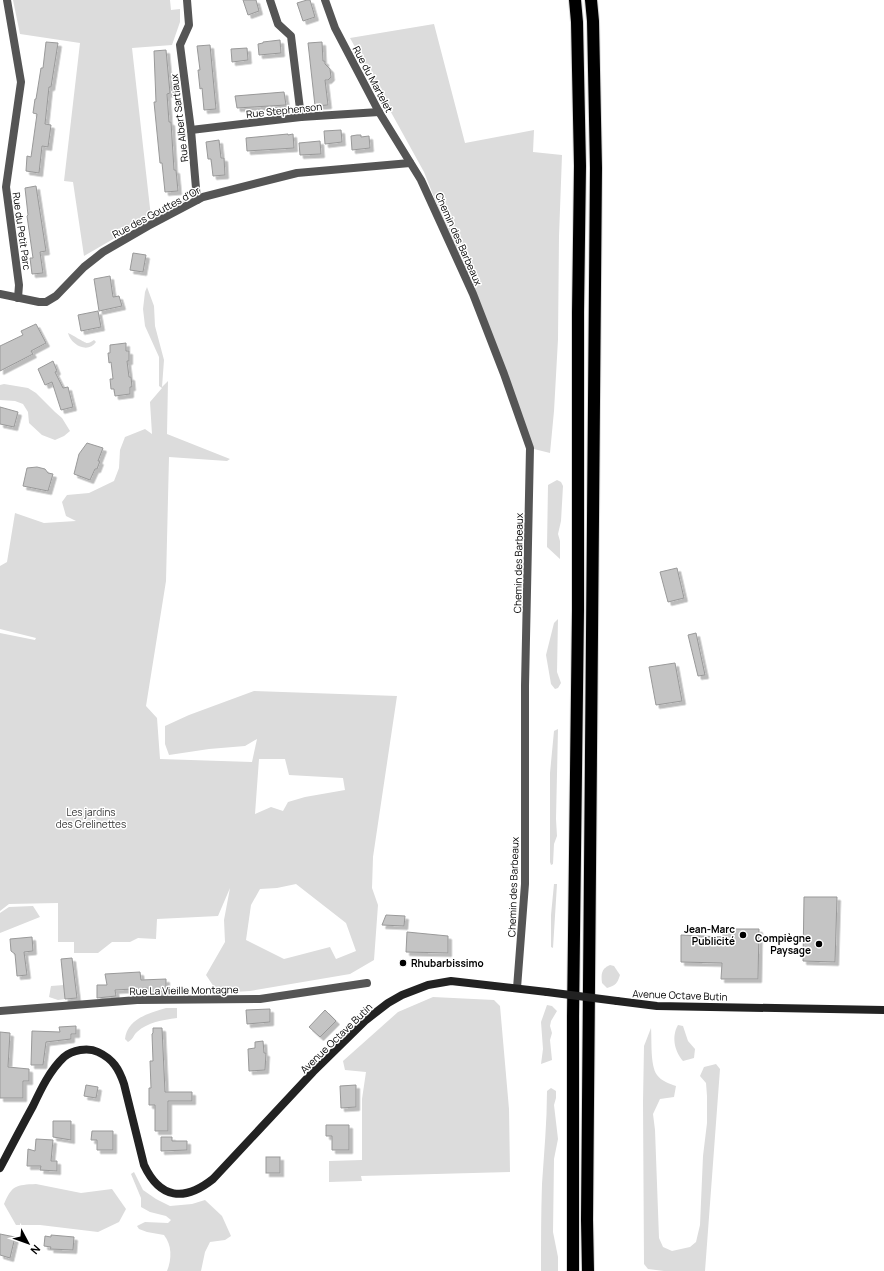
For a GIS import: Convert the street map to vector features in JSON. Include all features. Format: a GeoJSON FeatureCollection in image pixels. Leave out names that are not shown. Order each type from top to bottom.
{"type":"FeatureCollection","features":[{"type":"Feature","properties":{"kind":"highway"},"geometry":{"type":"LineString","coordinates":[[573,1271],[573,1016],[578,610],[578,314],[580,166],[577,22],[575,0]]}},
{"type":"Feature","properties":{"kind":"highway"},"geometry":{"type":"LineString","coordinates":[[588,1271],[587,1212],[596,168],[593,21],[591,0]]}},
{"type":"Feature","properties":{"kind":"main road","name":"Avenue Octave Butin"},"geometry":{"type":"LineString","coordinates":[[0,1168],[46,1081],[58,1064],[65,1056],[73,1052],[95,1050],[108,1056],[115,1063],[120,1072],[144,1165],[155,1184],[164,1190],[184,1194],[196,1191],[213,1179],[313,1072],[366,1020],[388,1003],[414,989],[439,982],[451,981],[517,988],[657,1006],[884,1010]]}},
{"type":"Feature","properties":{"kind":"street","name":"Rue du Petit Parc"},"geometry":{"type":"LineString","coordinates":[[7,0],[21,82],[6,188],[19,285],[18,298]]}},
{"type":"Feature","properties":{"kind":"street","name":"Rue Albert Sartiaux"},"geometry":{"type":"LineString","coordinates":[[187,0],[189,25],[180,44],[191,130],[197,200]]}},
{"type":"Feature","properties":{"kind":"street"},"geometry":{"type":"LineString","coordinates":[[270,0],[278,24],[291,36],[301,117]]}},
{"type":"Feature","properties":{"kind":"street","name":"Rue du Martelet"},"geometry":{"type":"LineString","coordinates":[[325,0],[335,28],[379,112],[410,163]]}},
{"type":"Feature","properties":{"kind":"street","name":"Rue Stephenson"},"geometry":{"type":"LineString","coordinates":[[191,130],[301,117],[379,112]]}},
{"type":"Feature","properties":{"kind":"street","name":"Rue des Gouttes d'Or"},"geometry":{"type":"LineString","coordinates":[[0,294],[46,302],[56,296],[84,268],[103,252],[203,197],[297,173],[410,163]]}},
{"type":"Feature","properties":{"kind":"street","name":"Chemin des Barbeaux"},"geometry":{"type":"LineString","coordinates":[[410,163],[421,180],[473,294],[504,374],[530,448],[525,686],[525,884],[517,988]]}},
{"type":"Feature","properties":{"kind":"street","name":"Rue La Vieille Montagne"},"geometry":{"type":"LineString","coordinates":[[0,1011],[137,1000],[260,999],[367,983]]}},
{"type":"Feature","properties":{"kind":"green space"},"geometry":{"type":"Polygon","coordinates":[[[13,0],[170,0],[171,10],[180,9],[180,22],[172,45],[132,48],[151,217],[84,256],[73,182],[64,181],[80,43],[20,34],[13,0]]]}},
{"type":"Feature","properties":{"kind":"green space"},"geometry":{"type":"Polygon","coordinates":[[[434,24],[465,143],[534,130],[533,152],[562,155],[559,236],[558,339],[550,453],[530,448],[504,374],[424,172],[350,38],[434,24]]]}},
{"type":"Feature","properties":{"kind":"green space"},"geometry":{"type":"Polygon","coordinates":[[[186,199],[186,201],[154,216],[153,212],[186,199]]]}},
{"type":"Feature","properties":{"kind":"green space","name":"Les jardins des Grelinettes"},"geometry":{"type":"Polygon","coordinates":[[[147,287],[154,306],[155,326],[164,360],[162,387],[168,381],[167,434],[230,459],[227,461],[169,457],[166,581],[146,706],[157,718],[160,759],[252,762],[257,739],[245,746],[209,749],[169,755],[165,744],[165,726],[189,715],[254,691],[397,696],[373,857],[372,888],[378,905],[374,960],[350,974],[250,991],[218,993],[206,975],[225,942],[224,920],[230,888],[218,916],[157,919],[156,939],[138,938],[130,942],[112,942],[98,953],[74,953],[74,942],[58,942],[58,903],[9,904],[0,911],[0,633],[35,640],[36,638],[0,629],[0,566],[7,562],[15,513],[44,523],[76,521],[66,516],[62,502],[67,495],[89,493],[114,481],[119,468],[120,450],[125,437],[145,429],[152,434],[150,402],[162,388],[159,386],[159,357],[145,326],[143,309],[147,287]],[[259,759],[255,814],[271,807],[283,811],[288,802],[305,797],[345,790],[343,778],[289,775],[285,759],[259,759]],[[296,884],[277,888],[260,889],[251,905],[246,940],[284,959],[330,947],[336,959],[356,951],[346,923],[296,884]]]}},
{"type":"Feature","properties":{"kind":"green space"},"geometry":{"type":"Polygon","coordinates":[[[68,333],[86,343],[94,340],[96,342],[93,346],[84,348],[76,344],[68,333]]]}},
{"type":"Feature","properties":{"kind":"green space"},"geometry":{"type":"Polygon","coordinates":[[[4,384],[28,388],[36,393],[62,418],[70,431],[64,436],[55,440],[42,435],[29,423],[28,412],[23,404],[15,401],[0,400],[0,385],[4,384]]]}},
{"type":"Feature","properties":{"kind":"green space"},"geometry":{"type":"Polygon","coordinates":[[[557,480],[561,482],[563,486],[561,521],[558,534],[560,541],[560,559],[547,547],[548,485],[557,480]]]}},
{"type":"Feature","properties":{"kind":"green space"},"geometry":{"type":"Polygon","coordinates":[[[558,619],[557,672],[561,683],[558,688],[555,689],[551,684],[546,655],[554,623],[558,619]]]}},
{"type":"Feature","properties":{"kind":"green space"},"geometry":{"type":"Polygon","coordinates":[[[558,729],[557,836],[554,844],[553,864],[551,865],[550,773],[554,731],[558,729]]]}},
{"type":"Feature","properties":{"kind":"green space"},"geometry":{"type":"Polygon","coordinates":[[[554,884],[557,884],[553,948],[551,947],[551,915],[554,884]]]}},
{"type":"Feature","properties":{"kind":"green space"},"geometry":{"type":"Polygon","coordinates":[[[33,906],[40,917],[0,933],[0,913],[9,907],[33,906]]]}},
{"type":"Feature","properties":{"kind":"green space"},"geometry":{"type":"Polygon","coordinates":[[[610,965],[614,966],[620,975],[616,984],[607,988],[602,983],[602,974],[603,970],[610,965]]]}},
{"type":"Feature","properties":{"kind":"green space"},"geometry":{"type":"Polygon","coordinates":[[[64,985],[65,999],[58,1000],[49,997],[51,986],[64,985]]]}},
{"type":"Feature","properties":{"kind":"green space"},"geometry":{"type":"Polygon","coordinates":[[[433,997],[494,1000],[500,1006],[509,1109],[510,1172],[361,1176],[362,1181],[329,1182],[329,1161],[362,1160],[362,1099],[366,1072],[345,1070],[343,1061],[398,1012],[433,997]]]}},
{"type":"Feature","properties":{"kind":"green space"},"geometry":{"type":"Polygon","coordinates":[[[547,1005],[552,1006],[557,1011],[551,1021],[550,1026],[552,1033],[550,1040],[552,1060],[541,1064],[543,1049],[541,1022],[547,1005]]]}},
{"type":"Feature","properties":{"kind":"green space"},"geometry":{"type":"Polygon","coordinates":[[[166,1008],[177,1008],[177,1018],[146,1026],[137,1032],[128,1042],[125,1039],[130,1026],[134,1022],[146,1015],[166,1008]]]}},
{"type":"Feature","properties":{"kind":"green space"},"geometry":{"type":"Polygon","coordinates":[[[678,1025],[683,1026],[688,1041],[695,1049],[694,1058],[683,1061],[676,1049],[674,1039],[678,1025]]]}},
{"type":"Feature","properties":{"kind":"green space"},"geometry":{"type":"Polygon","coordinates":[[[651,1028],[652,1059],[655,1071],[661,1079],[676,1086],[674,1097],[660,1099],[653,1114],[655,1130],[659,1238],[663,1247],[672,1251],[690,1247],[696,1242],[700,1225],[703,1156],[707,1123],[706,1083],[700,1076],[704,1067],[716,1064],[720,1069],[705,1271],[664,1271],[648,1269],[644,1264],[644,1046],[651,1028]]]}},
{"type":"Feature","properties":{"kind":"green space"},"geometry":{"type":"Polygon","coordinates":[[[551,1088],[556,1091],[554,1105],[558,1139],[554,1159],[553,1232],[558,1257],[558,1271],[541,1271],[542,1184],[547,1091],[551,1088]]]}},
{"type":"Feature","properties":{"kind":"green space"},"geometry":{"type":"Polygon","coordinates":[[[134,1172],[143,1190],[170,1206],[192,1204],[205,1200],[222,1216],[231,1236],[225,1240],[210,1242],[205,1252],[201,1271],[167,1271],[170,1262],[170,1248],[167,1239],[164,1235],[147,1232],[139,1229],[137,1226],[145,1222],[168,1223],[171,1220],[166,1216],[150,1212],[141,1207],[141,1198],[131,1174],[134,1172]]]}},
{"type":"Feature","properties":{"kind":"green space"},"geometry":{"type":"Polygon","coordinates":[[[36,1184],[81,1193],[112,1189],[126,1209],[119,1222],[98,1232],[40,1225],[16,1225],[4,1204],[12,1190],[16,1187],[36,1184]]]}},
{"type":"Feature","properties":{"kind":"building"},"geometry":{"type":"Polygon","coordinates":[[[243,0],[256,0],[259,11],[248,15],[243,0]]]}},
{"type":"Feature","properties":{"kind":"building"},"geometry":{"type":"Polygon","coordinates":[[[310,0],[315,17],[303,21],[297,3],[310,0]]]}},
{"type":"Feature","properties":{"kind":"building"},"geometry":{"type":"Polygon","coordinates":[[[280,40],[281,53],[259,55],[258,44],[280,40]]]}},
{"type":"Feature","properties":{"kind":"building"},"geometry":{"type":"Polygon","coordinates":[[[46,42],[58,43],[51,87],[49,87],[45,124],[51,125],[48,147],[42,146],[39,173],[26,171],[27,156],[31,157],[37,114],[33,113],[41,68],[43,68],[46,42]]]}},
{"type":"Feature","properties":{"kind":"building"},"geometry":{"type":"Polygon","coordinates":[[[322,42],[323,61],[325,61],[325,64],[330,69],[331,77],[328,80],[325,80],[328,105],[315,106],[308,43],[322,42]]]}},
{"type":"Feature","properties":{"kind":"building"},"geometry":{"type":"Polygon","coordinates":[[[210,45],[216,109],[204,110],[202,88],[200,89],[198,70],[200,70],[197,46],[210,45]]]}},
{"type":"Feature","properties":{"kind":"building"},"geometry":{"type":"Polygon","coordinates":[[[247,48],[248,60],[232,62],[231,49],[247,48]]]}},
{"type":"Feature","properties":{"kind":"building"},"geometry":{"type":"Polygon","coordinates":[[[166,50],[170,93],[167,94],[169,122],[171,122],[174,170],[176,170],[178,191],[165,192],[162,163],[160,163],[154,102],[156,102],[154,51],[166,50]]]}},
{"type":"Feature","properties":{"kind":"building"},"geometry":{"type":"Polygon","coordinates":[[[284,92],[286,105],[237,108],[235,96],[284,92]]]}},
{"type":"Feature","properties":{"kind":"building"},"geometry":{"type":"Polygon","coordinates":[[[341,130],[342,142],[325,144],[324,131],[341,130]]]}},
{"type":"Feature","properties":{"kind":"building"},"geometry":{"type":"Polygon","coordinates":[[[293,134],[294,148],[247,151],[246,138],[293,134]]]}},
{"type":"Feature","properties":{"kind":"building"},"geometry":{"type":"Polygon","coordinates":[[[361,135],[361,137],[369,136],[370,148],[352,150],[351,136],[361,135]]]}},
{"type":"Feature","properties":{"kind":"building"},"geometry":{"type":"Polygon","coordinates":[[[219,140],[221,158],[224,158],[225,175],[213,176],[211,159],[208,159],[206,142],[219,140]]]}},
{"type":"Feature","properties":{"kind":"building"},"geometry":{"type":"Polygon","coordinates":[[[320,141],[321,154],[300,155],[299,143],[320,141]]]}},
{"type":"Feature","properties":{"kind":"building"},"geometry":{"type":"Polygon","coordinates":[[[36,186],[46,251],[40,252],[43,273],[32,274],[30,258],[33,258],[25,188],[36,186]]]}},
{"type":"Feature","properties":{"kind":"building"},"geometry":{"type":"Polygon","coordinates":[[[133,253],[146,255],[143,272],[130,270],[133,253]]]}},
{"type":"Feature","properties":{"kind":"building"},"geometry":{"type":"Polygon","coordinates":[[[110,276],[113,297],[119,296],[122,306],[99,311],[94,279],[110,276]]]}},
{"type":"Feature","properties":{"kind":"building"},"geometry":{"type":"Polygon","coordinates":[[[98,311],[101,327],[81,331],[78,315],[98,311]]]}},
{"type":"Feature","properties":{"kind":"building"},"geometry":{"type":"Polygon","coordinates":[[[36,324],[46,343],[31,351],[33,354],[0,371],[0,346],[23,335],[21,331],[36,324]]]}},
{"type":"Feature","properties":{"kind":"building"},"geometry":{"type":"Polygon","coordinates":[[[126,343],[126,351],[129,351],[129,361],[127,361],[132,387],[130,387],[130,394],[115,396],[114,389],[111,389],[110,379],[113,379],[111,362],[109,363],[108,353],[110,353],[110,345],[126,343]]]}},
{"type":"Feature","properties":{"kind":"building"},"geometry":{"type":"Polygon","coordinates":[[[53,361],[57,371],[55,372],[63,388],[68,387],[73,407],[61,410],[52,382],[45,385],[38,369],[53,361]]]}},
{"type":"Feature","properties":{"kind":"building"},"geometry":{"type":"Polygon","coordinates":[[[0,407],[18,412],[14,427],[0,424],[0,407]]]}},
{"type":"Feature","properties":{"kind":"building"},"geometry":{"type":"Polygon","coordinates":[[[87,443],[103,448],[98,461],[100,461],[97,469],[95,469],[90,480],[74,474],[79,454],[87,443]]]}},
{"type":"Feature","properties":{"kind":"building"},"geometry":{"type":"Polygon","coordinates":[[[37,467],[45,469],[48,473],[53,474],[48,491],[23,486],[27,468],[37,467]]]}},
{"type":"Feature","properties":{"kind":"building"},"geometry":{"type":"Polygon","coordinates":[[[677,568],[684,598],[668,602],[660,572],[677,568]]]}},
{"type":"Feature","properties":{"kind":"building"},"geometry":{"type":"Polygon","coordinates":[[[696,633],[705,675],[698,676],[688,635],[696,633]]]}},
{"type":"Feature","properties":{"kind":"building"},"geometry":{"type":"Polygon","coordinates":[[[675,663],[682,701],[656,705],[649,667],[675,663]]]}},
{"type":"Feature","properties":{"kind":"building"},"geometry":{"type":"Polygon","coordinates":[[[804,897],[837,897],[835,962],[803,961],[804,897]]]}},
{"type":"Feature","properties":{"kind":"building"},"geometry":{"type":"Polygon","coordinates":[[[386,915],[405,916],[404,926],[382,925],[386,915]]]}},
{"type":"Feature","properties":{"kind":"building"},"geometry":{"type":"Polygon","coordinates":[[[728,929],[759,929],[758,979],[721,979],[722,963],[681,962],[681,935],[723,937],[723,933],[728,933],[728,929]]]}},
{"type":"Feature","properties":{"kind":"building"},"geometry":{"type":"Polygon","coordinates":[[[407,932],[448,936],[448,953],[406,952],[407,932]]]}},
{"type":"Feature","properties":{"kind":"building"},"geometry":{"type":"Polygon","coordinates":[[[32,937],[33,951],[24,952],[27,975],[17,976],[15,954],[11,951],[10,939],[32,937]]]}},
{"type":"Feature","properties":{"kind":"building"},"geometry":{"type":"Polygon","coordinates":[[[72,958],[77,998],[65,999],[61,959],[72,958]]]}},
{"type":"Feature","properties":{"kind":"building"},"geometry":{"type":"Polygon","coordinates":[[[140,972],[141,980],[166,979],[166,991],[160,992],[160,994],[151,994],[151,988],[115,990],[116,996],[97,998],[97,985],[107,985],[105,974],[140,972]]]}},
{"type":"Feature","properties":{"kind":"building"},"geometry":{"type":"Polygon","coordinates":[[[270,1009],[270,1022],[247,1024],[246,1010],[270,1009]]]}},
{"type":"Feature","properties":{"kind":"building"},"geometry":{"type":"Polygon","coordinates":[[[325,1010],[336,1021],[320,1037],[309,1027],[325,1010]]]}},
{"type":"Feature","properties":{"kind":"building"},"geometry":{"type":"Polygon","coordinates":[[[76,1026],[76,1034],[71,1034],[71,1039],[46,1042],[43,1065],[31,1065],[32,1031],[60,1032],[59,1027],[76,1026]]]}},
{"type":"Feature","properties":{"kind":"building"},"geometry":{"type":"Polygon","coordinates":[[[153,1028],[162,1028],[165,1092],[192,1092],[192,1101],[168,1101],[168,1131],[155,1131],[155,1105],[149,1105],[149,1088],[151,1088],[150,1061],[153,1061],[153,1028]]]}},
{"type":"Feature","properties":{"kind":"building"},"geometry":{"type":"Polygon","coordinates":[[[0,1032],[10,1033],[8,1067],[29,1069],[29,1081],[23,1081],[23,1098],[0,1098],[0,1032]]]}},
{"type":"Feature","properties":{"kind":"building"},"geometry":{"type":"Polygon","coordinates":[[[263,1041],[264,1053],[266,1053],[265,1070],[249,1071],[248,1049],[255,1048],[255,1042],[263,1041]]]}},
{"type":"Feature","properties":{"kind":"building"},"geometry":{"type":"Polygon","coordinates":[[[86,1085],[98,1087],[96,1098],[84,1096],[86,1085]]]}},
{"type":"Feature","properties":{"kind":"building"},"geometry":{"type":"Polygon","coordinates":[[[356,1085],[356,1107],[341,1108],[340,1086],[356,1085]]]}},
{"type":"Feature","properties":{"kind":"building"},"geometry":{"type":"Polygon","coordinates":[[[53,1121],[71,1121],[71,1140],[53,1137],[53,1121]]]}},
{"type":"Feature","properties":{"kind":"building"},"geometry":{"type":"Polygon","coordinates":[[[326,1125],[349,1125],[349,1150],[332,1150],[332,1136],[326,1136],[326,1125]]]}},
{"type":"Feature","properties":{"kind":"building"},"geometry":{"type":"Polygon","coordinates":[[[92,1131],[113,1131],[113,1150],[97,1150],[97,1140],[91,1140],[92,1131]]]}},
{"type":"Feature","properties":{"kind":"building"},"geometry":{"type":"Polygon","coordinates":[[[161,1137],[172,1137],[172,1141],[187,1141],[187,1150],[161,1151],[161,1137]]]}},
{"type":"Feature","properties":{"kind":"building"},"geometry":{"type":"Polygon","coordinates":[[[36,1139],[53,1140],[51,1161],[57,1161],[57,1171],[40,1170],[41,1166],[27,1166],[28,1149],[35,1151],[36,1139]]]}},
{"type":"Feature","properties":{"kind":"building"},"geometry":{"type":"Polygon","coordinates":[[[266,1157],[280,1157],[280,1173],[266,1173],[266,1157]]]}},
{"type":"Feature","properties":{"kind":"building"},"geometry":{"type":"Polygon","coordinates":[[[0,1234],[15,1237],[10,1258],[0,1255],[0,1234]]]}},
{"type":"Feature","properties":{"kind":"building"},"geometry":{"type":"Polygon","coordinates":[[[51,1235],[74,1237],[73,1250],[50,1249],[51,1247],[44,1246],[45,1236],[51,1237],[51,1235]]]}},
{"type":"Feature","properties":{"kind":"place","name":"Jean-Marc Publicité"},"geometry":{"type":"Point","coordinates":[743,935]}},
{"type":"Feature","properties":{"kind":"place","name":"Compiègne Paysage"},"geometry":{"type":"Point","coordinates":[819,944]}},
{"type":"Feature","properties":{"kind":"place","name":"Rhubarbissimo"},"geometry":{"type":"Point","coordinates":[403,963]}}]}
